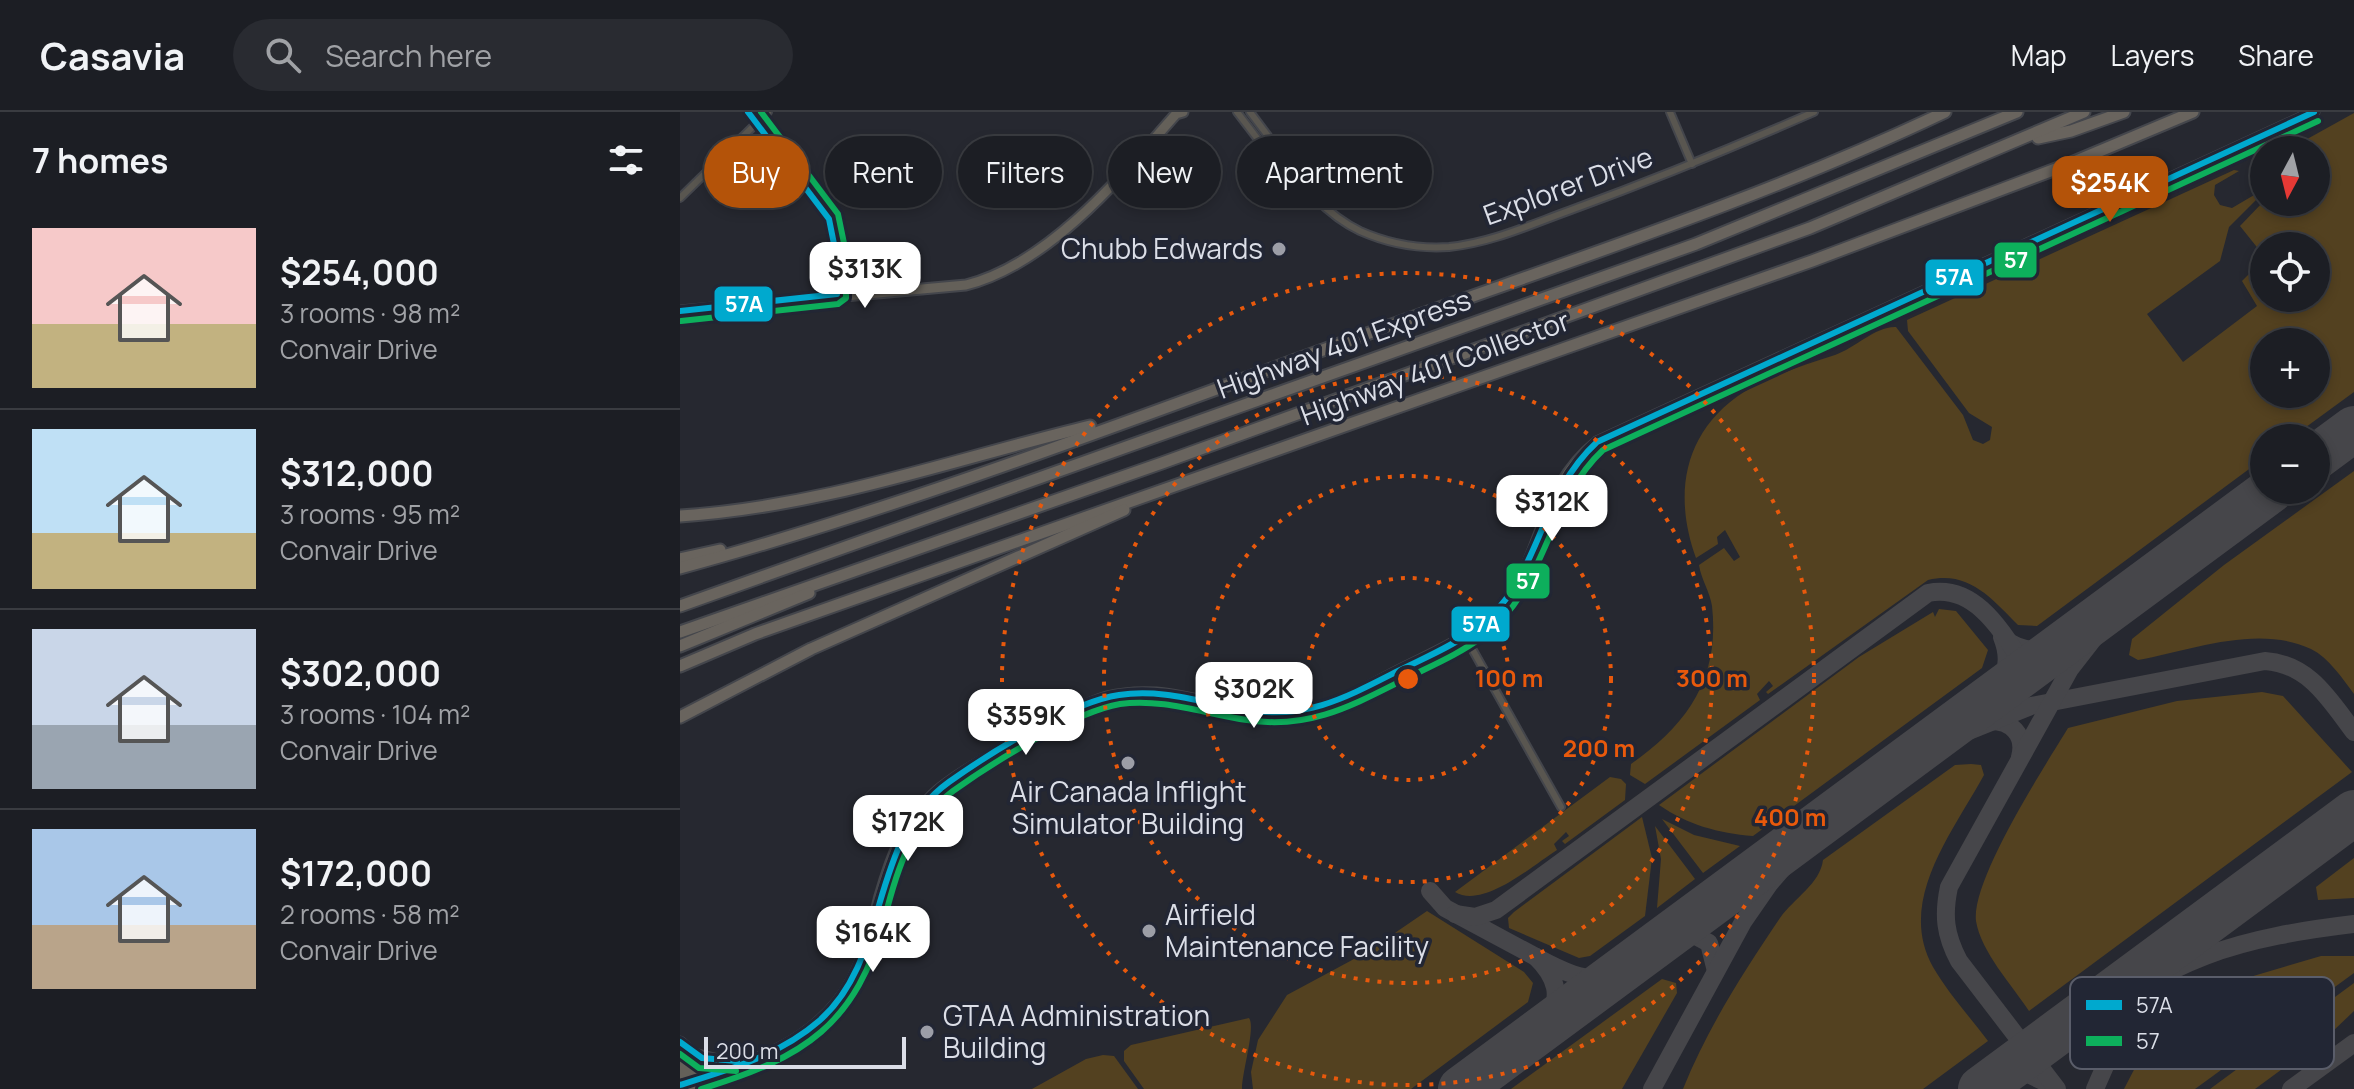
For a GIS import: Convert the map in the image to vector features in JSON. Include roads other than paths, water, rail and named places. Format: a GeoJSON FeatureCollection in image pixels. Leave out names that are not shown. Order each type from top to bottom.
{"type":"FeatureCollection","features":[{"type":"Feature","properties":{"kind":"highway","name":"Highway 401 Collector"},"geometry":{"type":"LineString","coordinates":[[803,532],[922,494],[1676,223],[1945,112]]}},
{"type":"Feature","properties":{"kind":"highway","name":"Highway 401 Express"},"geometry":{"type":"LineString","coordinates":[[680,606],[1710,239],[2017,112]]}},
{"type":"Feature","properties":{"kind":"highway","name":"Highway 401 Express"},"geometry":{"type":"LineString","coordinates":[[864,568],[1810,228],[2084,112]]}},
{"type":"Feature","properties":{"kind":"highway"},"geometry":{"type":"LineString","coordinates":[[2014,143],[2071,131],[2124,112]]}},
{"type":"Feature","properties":{"kind":"highway","name":"Highway 401 Collector"},"geometry":{"type":"LineString","coordinates":[[683,664],[769,629],[1812,261],[2069,164],[2193,112]]}},
{"type":"Feature","properties":{"kind":"highway"},"geometry":{"type":"LineString","coordinates":[[680,516],[747,510],[834,496],[1145,413]]}},
{"type":"Feature","properties":{"kind":"highway"},"geometry":{"type":"LineString","coordinates":[[680,717],[811,649],[1187,482]]}},
{"type":"Feature","properties":{"kind":"highway"},"geometry":{"type":"LineString","coordinates":[[680,559],[803,532]]}},
{"type":"Feature","properties":{"kind":"highway"},"geometry":{"type":"LineString","coordinates":[[680,568],[803,532]]}},
{"type":"Feature","properties":{"kind":"highway"},"geometry":{"type":"LineString","coordinates":[[680,632],[864,568]]}},
{"type":"Feature","properties":{"kind":"highway"},"geometry":{"type":"LineString","coordinates":[[680,646],[864,568]]}},
{"type":"Feature","properties":{"kind":"street"},"geometry":{"type":"LineString","coordinates":[[748,112],[829,219],[836,254],[837,294]]}},
{"type":"Feature","properties":{"kind":"street"},"geometry":{"type":"LineString","coordinates":[[680,198],[768,112]]}},
{"type":"Feature","properties":{"kind":"street","name":"Explorer Drive"},"geometry":{"type":"LineString","coordinates":[[1237,112],[1255,136]]}},
{"type":"Feature","properties":{"kind":"street","name":"Explorer Drive"},"geometry":{"type":"LineString","coordinates":[[1250,112],[1268,136]]}},
{"type":"Feature","properties":{"kind":"street"},"geometry":{"type":"LineString","coordinates":[[1670,112],[1692,164]]}},
{"type":"Feature","properties":{"kind":"street","name":"Explorer Drive"},"geometry":{"type":"LineString","coordinates":[[1328,208],[1347,223],[1382,239],[1425,247],[1473,243],[1500,236],[1692,164],[1814,112]]}},
{"type":"Feature","properties":{"kind":"street"},"geometry":{"type":"LineString","coordinates":[[685,1080],[736,1069],[795,1040],[830,1013],[859,967],[902,835],[935,793],[976,766],[1105,698],[1156,693],[1252,713],[1300,714],[1340,702],[1466,638],[1501,608],[1512,592],[1559,483],[1597,442],[2314,112]]}},
{"type":"Feature","properties":{"kind":"street"},"geometry":{"type":"LineString","coordinates":[[680,311],[837,294],[966,285],[1015,267],[1066,228],[1179,113]]}},
{"type":"Feature","properties":{"kind":"street"},"geometry":{"type":"LineString","coordinates":[[1466,638],[1561,807]]}},
{"type":"Feature","properties":{"kind":"street"},"geometry":{"type":"LineString","coordinates":[[680,1042],[694,1054],[725,1062],[745,1063]]}},
{"type":"Feature","properties":{"kind":"street"},"geometry":{"type":"LineString","coordinates":[[680,1055],[685,1080]]}},
{"type":"Feature","properties":{"kind":"street"},"geometry":{"type":"LineString","coordinates":[[685,1080],[725,1062]]}},
{"type":"Feature","properties":{"kind":"place","name":"Chubb Edwards"},"geometry":{"type":"Point","coordinates":[1279,249]}},
{"type":"Feature","properties":{"kind":"place","name":"Air Canada Inflight Simulator Building"},"geometry":{"type":"Point","coordinates":[1128,763]}},
{"type":"Feature","properties":{"kind":"place","name":"Airfield Maintenance Facility"},"geometry":{"type":"Point","coordinates":[1149,931]}},
{"type":"Feature","properties":{"kind":"place","name":"GTAA Administration Building"},"geometry":{"type":"Point","coordinates":[927,1032]}}]}
